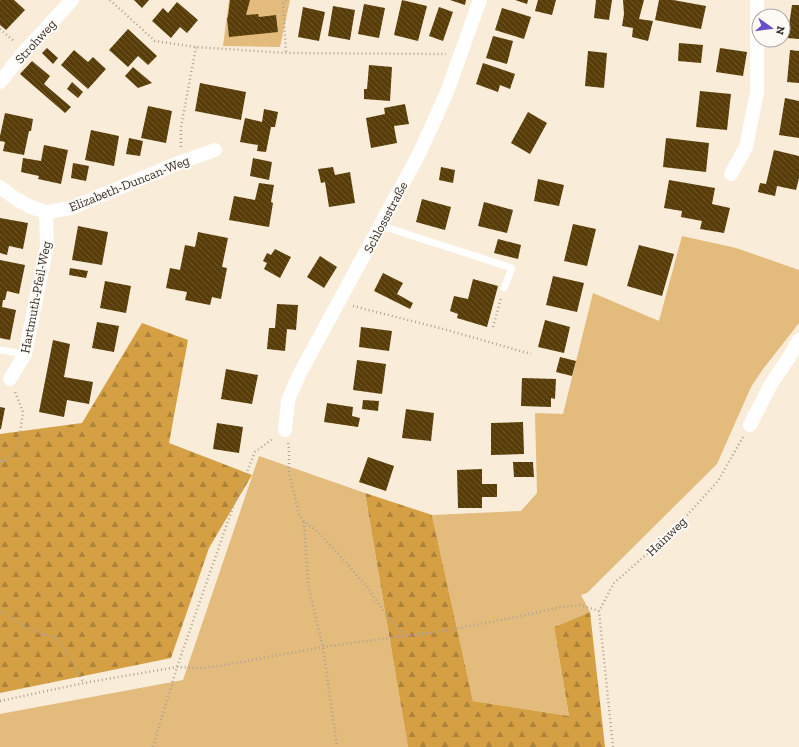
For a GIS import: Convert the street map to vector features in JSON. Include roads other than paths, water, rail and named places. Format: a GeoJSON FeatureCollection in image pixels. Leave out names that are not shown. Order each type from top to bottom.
{"type":"FeatureCollection","features":[{"type":"Feature","properties":{"kind":"street","name":"Strohweg"},"geometry":{"type":"LineString","coordinates":[[0,82],[25,50],[72,0]]}},
{"type":"Feature","properties":{"kind":"street","name":"Schlossstraße"},"geometry":{"type":"LineString","coordinates":[[285,430],[288,400],[300,373],[379,225],[419,154],[447,92],[480,0]]}},
{"type":"Feature","properties":{"kind":"street"},"geometry":{"type":"LineString","coordinates":[[731,174],[746,147],[757,92],[757,0]]}},
{"type":"Feature","properties":{"kind":"street","name":"Elizabeth-Duncan-Weg"},"geometry":{"type":"LineString","coordinates":[[0,187],[30,207],[46,212],[71,208],[181,162],[215,150]]}},
{"type":"Feature","properties":{"kind":"street","name":"Hartmuth-Pfeil-Weg"},"geometry":{"type":"LineString","coordinates":[[10,379],[25,354],[47,245],[46,212]]}},
{"type":"Feature","properties":{"kind":"street"},"geometry":{"type":"LineString","coordinates":[[750,425],[771,384],[799,340]]}},
{"type":"Feature","properties":{"kind":"lane"},"geometry":{"type":"LineString","coordinates":[[379,225],[512,268],[504,288]]}},
{"type":"Feature","properties":{"kind":"lane"},"geometry":{"type":"LineString","coordinates":[[0,350],[25,354]]}}]}
